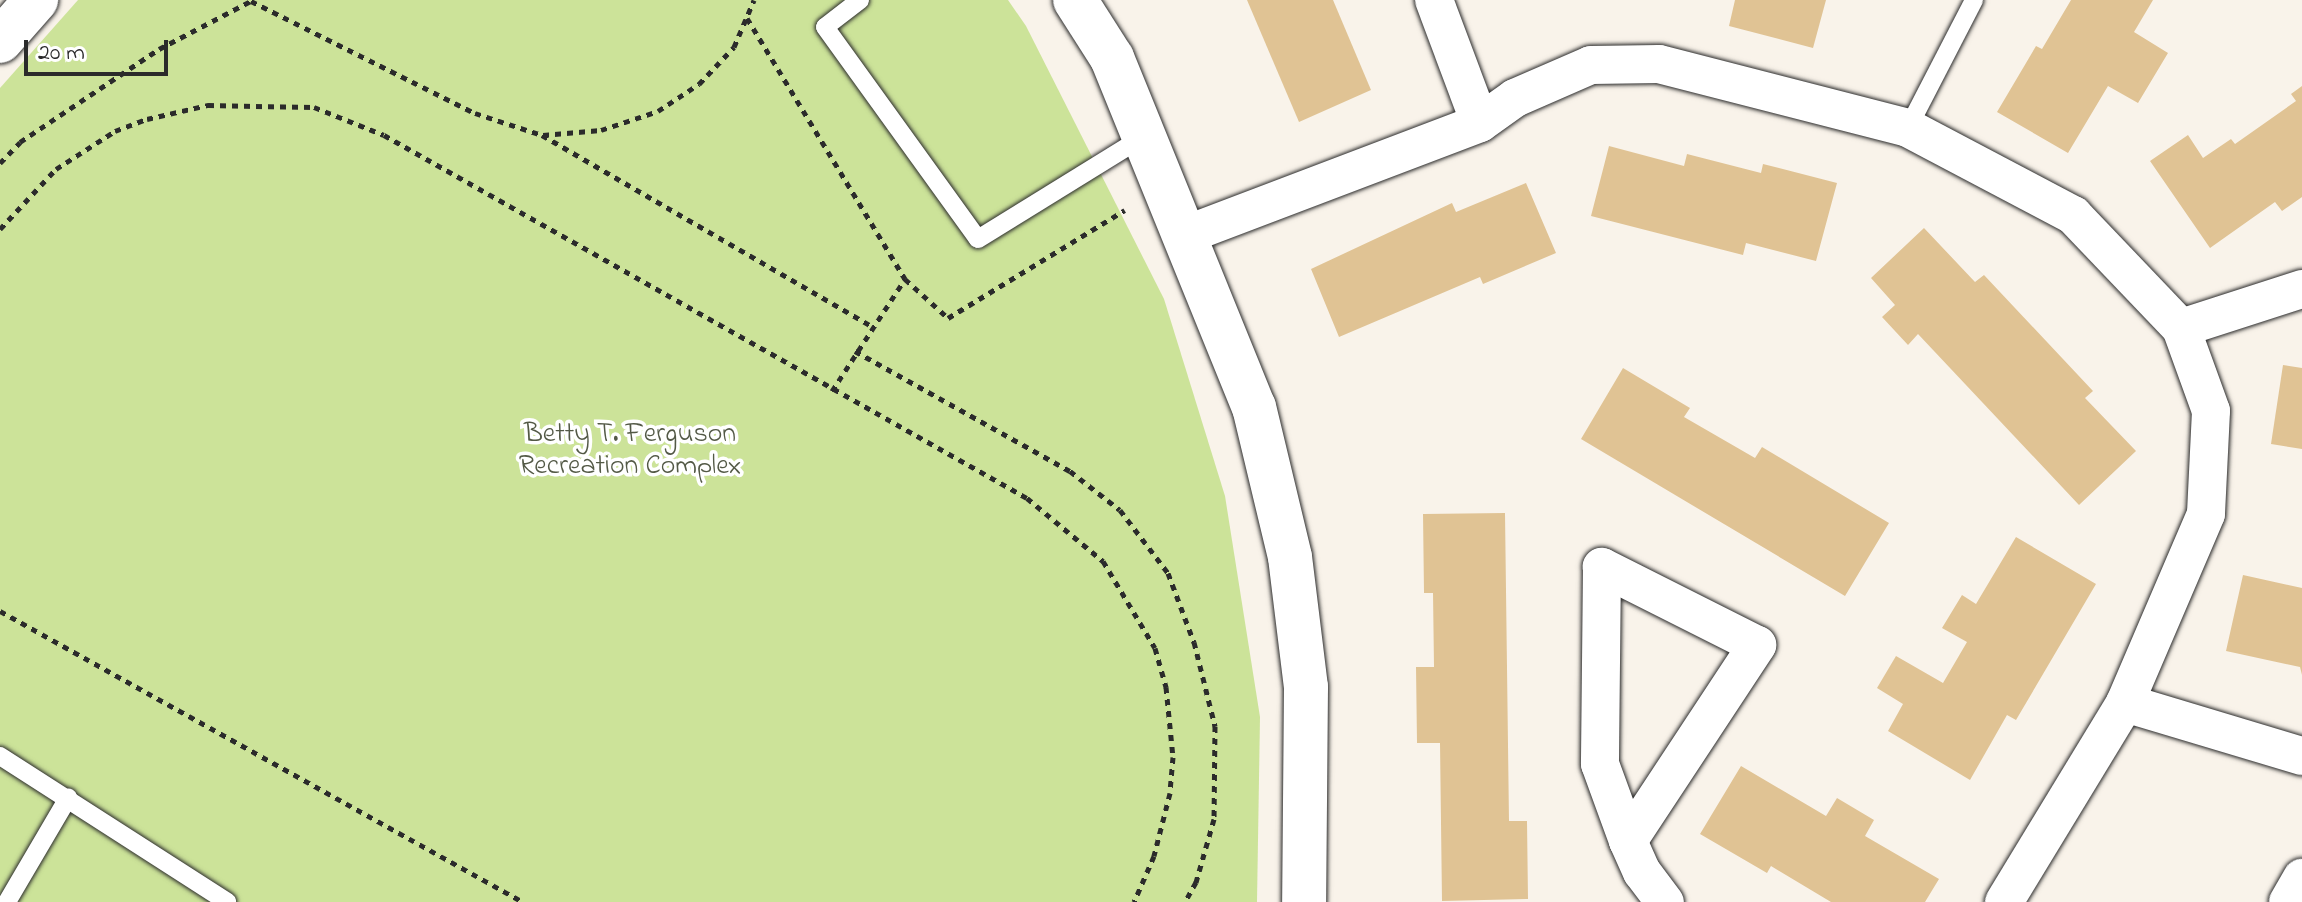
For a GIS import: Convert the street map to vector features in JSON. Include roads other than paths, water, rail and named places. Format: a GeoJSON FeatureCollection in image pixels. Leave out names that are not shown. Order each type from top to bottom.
{"type":"FeatureCollection","features":[{"type":"Feature","properties":{"kind":"street"},"geometry":{"type":"LineString","coordinates":[[0,41],[36,0]]}},
{"type":"Feature","properties":{"kind":"street"},"geometry":{"type":"LineString","coordinates":[[1075,0],[1112,58],[1146,135],[1188,234],[1254,407],[1290,557],[1306,687],[1304,902]]}},
{"type":"Feature","properties":{"kind":"street"},"geometry":{"type":"LineString","coordinates":[[1434,0],[1480,123]]}},
{"type":"Feature","properties":{"kind":"street"},"geometry":{"type":"LineString","coordinates":[[1188,234],[1480,123],[1515,98],[1591,65],[1659,64],[1908,128],[2073,215],[2181,328],[2211,411],[2206,514],[2125,703],[2004,902]]}},
{"type":"Feature","properties":{"kind":"street"},"geometry":{"type":"LineString","coordinates":[[2181,328],[2302,289]]}},
{"type":"Feature","properties":{"kind":"street"},"geometry":{"type":"LineString","coordinates":[[1628,841],[1757,645],[1602,567],[1600,764],[1628,841],[1642,872],[1665,902]]}},
{"type":"Feature","properties":{"kind":"street"},"geometry":{"type":"LineString","coordinates":[[2125,703],[2302,756]]}},
{"type":"Feature","properties":{"kind":"street"},"geometry":{"type":"LineString","coordinates":[[2288,902],[2302,878]]}},
{"type":"Feature","properties":{"kind":"lane"},"geometry":{"type":"LineString","coordinates":[[860,0],[825,27],[978,239],[1146,135]]}},
{"type":"Feature","properties":{"kind":"lane"},"geometry":{"type":"LineString","coordinates":[[1908,128],[1969,2]]}},
{"type":"Feature","properties":{"kind":"lane"},"geometry":{"type":"LineString","coordinates":[[0,756],[227,902]]}},
{"type":"Feature","properties":{"kind":"lane"},"geometry":{"type":"LineString","coordinates":[[7,902],[68,798]]}},
{"type":"Feature","properties":{"kind":"park label","name":"Betty T. Ferguson Recreation Complex"},"geometry":{"type":"Point","coordinates":[630,451]}}]}
